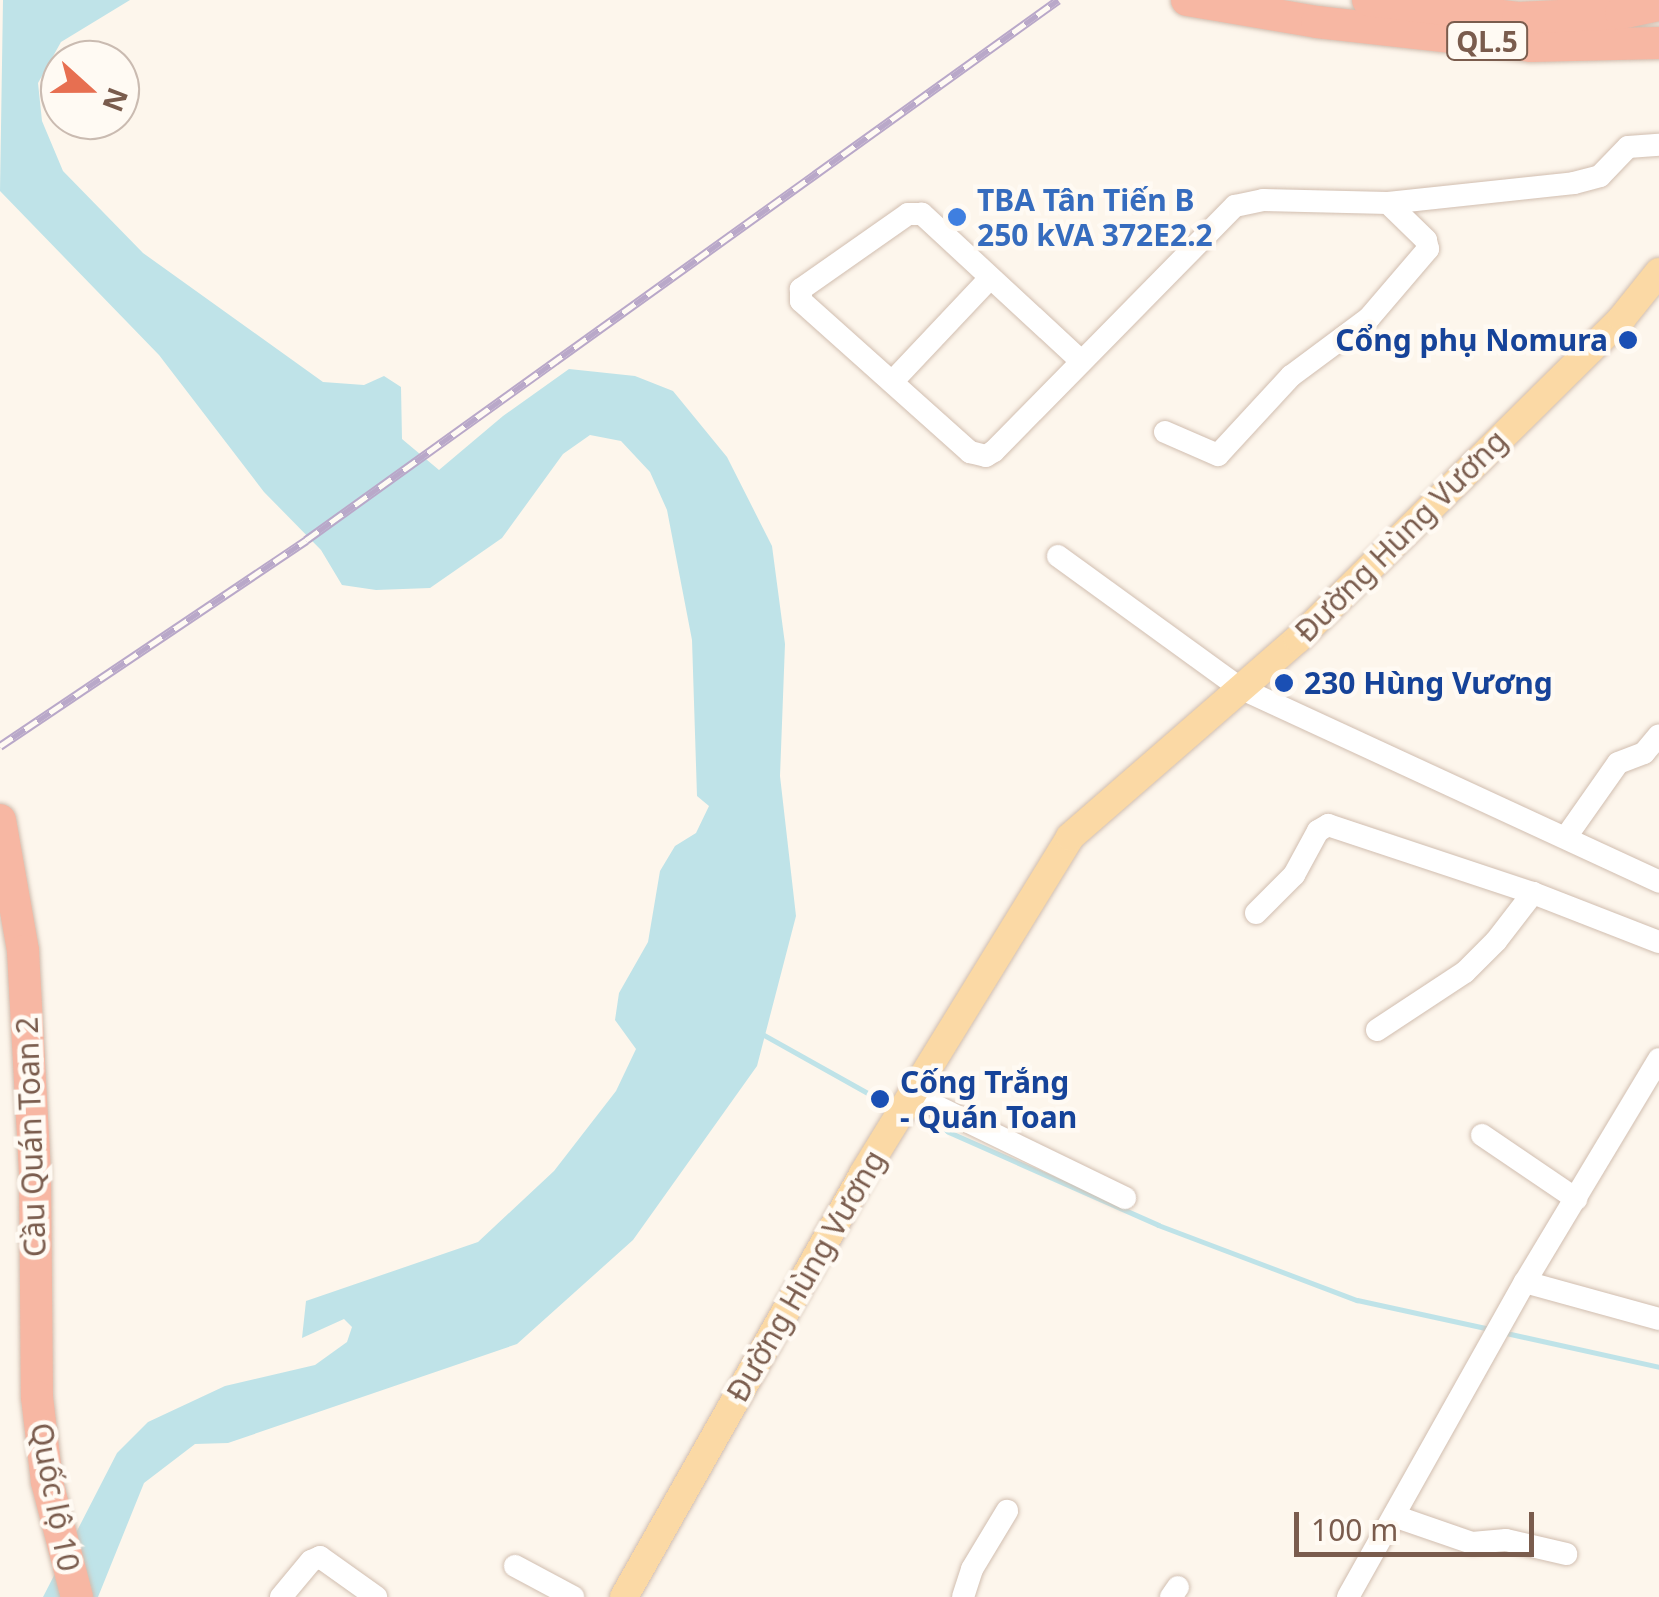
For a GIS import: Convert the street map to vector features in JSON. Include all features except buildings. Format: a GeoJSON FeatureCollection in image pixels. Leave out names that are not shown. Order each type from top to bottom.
{"type":"FeatureCollection","features":[{"type":"Feature","properties":{"kind":"highway","name":"QL.5"},"geometry":{"type":"LineString","coordinates":[[1187,0],[1317,22],[1531,46],[1656,44]]}},
{"type":"Feature","properties":{"kind":"highway","name":"QL.5"},"geometry":{"type":"LineString","coordinates":[[1368,0],[1518,18],[1622,13],[1659,5]]}},
{"type":"Feature","properties":{"kind":"highway","name":"Cầu Quán Toan 2"},"geometry":{"type":"LineString","coordinates":[[0,820],[24,952],[36,1174],[28,1398]]}},
{"type":"Feature","properties":{"kind":"highway","name":"Cầu Quán Toan 2"},"geometry":{"type":"LineString","coordinates":[[0,925],[14,1089],[28,1398]]}},
{"type":"Feature","properties":{"kind":"highway","name":"Quốc lộ 10"},"geometry":{"type":"LineString","coordinates":[[28,1398],[47,1482],[63,1583]]}},
{"type":"Feature","properties":{"kind":"main road","name":"Đường Hùng Vương"},"geometry":{"type":"LineString","coordinates":[[633,1594],[911,1094],[1070,838],[1298,639],[1622,318],[1659,272]]}},
{"type":"Feature","properties":{"kind":"street"},"geometry":{"type":"LineString","coordinates":[[1080,361],[928,218],[915,213],[805,283],[802,301],[970,452],[986,456],[1236,206],[1263,200],[1388,203],[1586,180],[1600,176],[1628,147],[1659,145]]}},
{"type":"Feature","properties":{"kind":"street"},"geometry":{"type":"LineString","coordinates":[[1165,432],[1218,455],[1300,368],[1369,318],[1428,249],[1426,240],[1388,203]]}},
{"type":"Feature","properties":{"kind":"street"},"geometry":{"type":"LineString","coordinates":[[892,382],[990,278]]}},
{"type":"Feature","properties":{"kind":"street"},"geometry":{"type":"LineString","coordinates":[[1058,556],[1240,688],[1659,882]]}},
{"type":"Feature","properties":{"kind":"street"},"geometry":{"type":"LineString","coordinates":[[1566,836],[1622,760],[1644,753],[1659,735]]}},
{"type":"Feature","properties":{"kind":"street"},"geometry":{"type":"LineString","coordinates":[[1256,913],[1294,876],[1318,832],[1328,825],[1533,893],[1659,942]]}},
{"type":"Feature","properties":{"kind":"street"},"geometry":{"type":"LineString","coordinates":[[1377,1030],[1465,972],[1496,941],[1533,893]]}},
{"type":"Feature","properties":{"kind":"street"},"geometry":{"type":"LineString","coordinates":[[1348,1597],[1525,1282],[1659,1059]]}},
{"type":"Feature","properties":{"kind":"street"},"geometry":{"type":"LineString","coordinates":[[911,1094],[1125,1198]]}},
{"type":"Feature","properties":{"kind":"street"},"geometry":{"type":"LineString","coordinates":[[1482,1136],[1576,1199]]}},
{"type":"Feature","properties":{"kind":"street"},"geometry":{"type":"LineString","coordinates":[[1525,1282],[1659,1319]]}},
{"type":"Feature","properties":{"kind":"street"},"geometry":{"type":"LineString","coordinates":[[963,1597],[972,1569],[1007,1511]]}},
{"type":"Feature","properties":{"kind":"street"},"geometry":{"type":"LineString","coordinates":[[1394,1516],[1472,1543],[1506,1540],[1566,1554]]}},
{"type":"Feature","properties":{"kind":"street"},"geometry":{"type":"LineString","coordinates":[[281,1597],[311,1560],[320,1557],[376,1597]]}},
{"type":"Feature","properties":{"kind":"street"},"geometry":{"type":"LineString","coordinates":[[514,1566],[572,1597]]}},
{"type":"Feature","properties":{"kind":"water"},"geometry":{"type":"Polygon","coordinates":[[[3,0],[130,0],[64,40],[40,40],[40,140],[50,140],[63,171],[143,253],[323,382],[364,385],[384,376],[401,387],[402,439],[439,470],[503,416],[569,369],[635,376],[673,391],[727,457],[772,546],[785,644],[780,776],[796,916],[757,1066],[633,1240],[517,1344],[228,1443],[195,1444],[144,1483],[98,1597],[43,1597],[117,1453],[148,1422],[225,1386],[315,1365],[347,1342],[352,1327],[344,1319],[302,1338],[306,1301],[478,1242],[554,1171],[616,1091],[636,1049],[615,1020],[619,993],[648,942],[660,871],[675,846],[696,833],[709,806],[697,796],[692,640],[667,510],[650,472],[621,441],[590,435],[563,454],[502,538],[430,588],[376,590],[342,585],[321,550],[264,492],[159,355],[0,191],[3,0]]]}},
{"type":"Feature","properties":{"kind":"waterway"},"geometry":{"type":"LineString","coordinates":[[762,1034],[873,1096]]}},
{"type":"Feature","properties":{"kind":"waterway"},"geometry":{"type":"LineString","coordinates":[[926,1122],[1158,1225],[1357,1300],[1490,1329]]}},
{"type":"Feature","properties":{"kind":"waterway"},"geometry":{"type":"LineString","coordinates":[[1506,1333],[1659,1367]]}},
{"type":"Feature","properties":{"kind":"railway"},"geometry":{"type":"LineString","coordinates":[[0,746],[306,540],[1058,0]]}},
{"type":"Feature","properties":{"kind":"place","name":"TBA Tân Tiến B 250 kVA 372E2.2"},"geometry":{"type":"Point","coordinates":[957,217]}},
{"type":"Feature","properties":{"kind":"place","name":"Cổng phụ Nomura"},"geometry":{"type":"Point","coordinates":[1628,340]}},
{"type":"Feature","properties":{"kind":"place","name":"230 Hùng Vương"},"geometry":{"type":"Point","coordinates":[1284,683]}},
{"type":"Feature","properties":{"kind":"place","name":"Cống Trắng - Quán Toan"},"geometry":{"type":"Point","coordinates":[880,1099]}}]}
